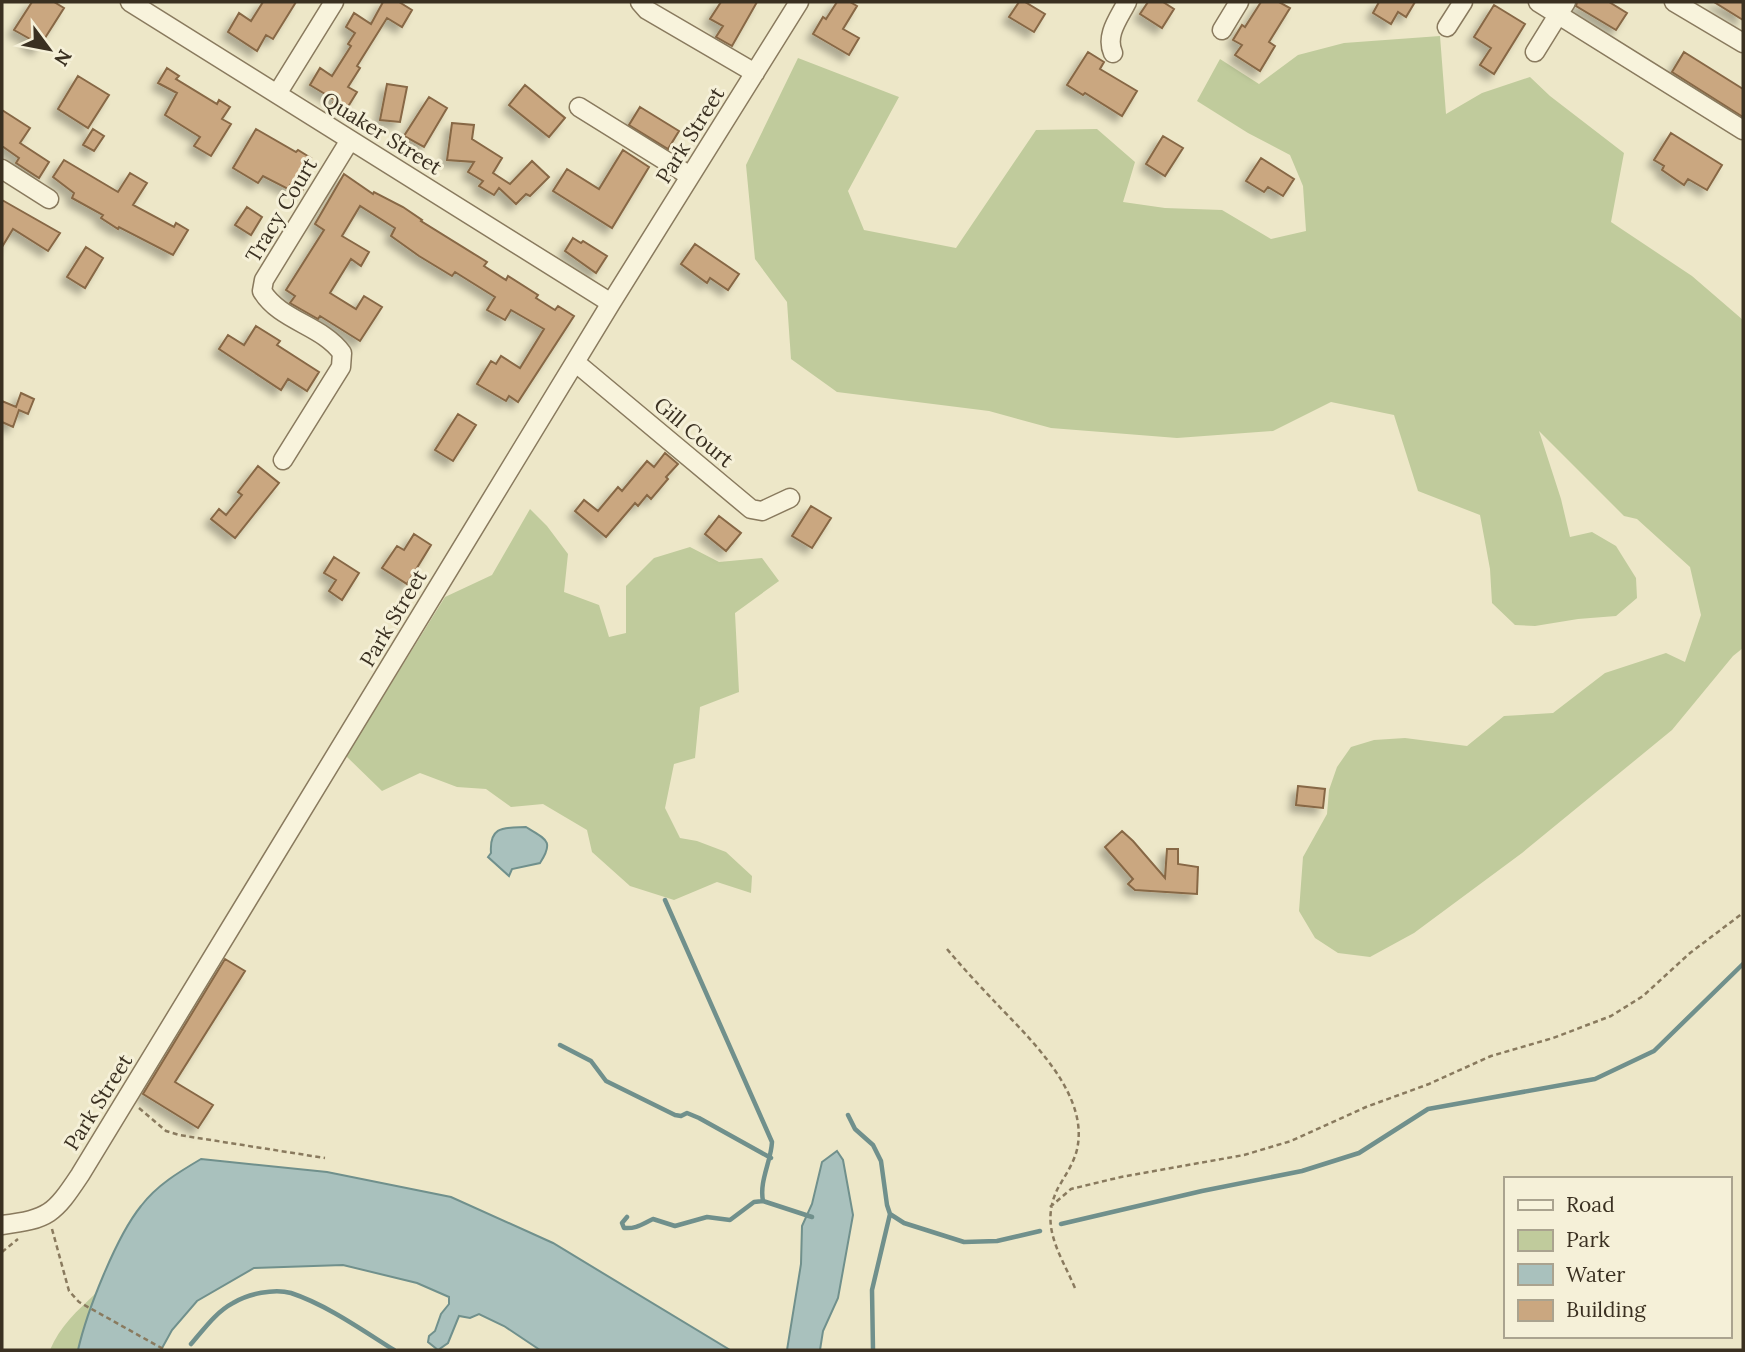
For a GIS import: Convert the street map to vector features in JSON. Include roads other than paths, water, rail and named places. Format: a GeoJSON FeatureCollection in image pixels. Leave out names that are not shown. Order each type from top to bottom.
{"type":"FeatureCollection","features":[{"type":"Feature","properties":{"kind":"street","name":"Quaker Street"},"geometry":{"type":"LineString","coordinates":[[130,2],[611,303]]}},
{"type":"Feature","properties":{"kind":"street"},"geometry":{"type":"LineString","coordinates":[[277,94],[334,2]]}},
{"type":"Feature","properties":{"kind":"street"},"geometry":{"type":"LineString","coordinates":[[640,2],[647,10],[755,73]]}},
{"type":"Feature","properties":{"kind":"street","name":"Park Street"},"geometry":{"type":"LineString","coordinates":[[2,1225],[30,1222],[47,1215],[61,1203],[127,1101],[611,303],[799,2]]}},
{"type":"Feature","properties":{"kind":"street"},"geometry":{"type":"LineString","coordinates":[[1113,53],[1110,46],[1112,30],[1127,2]]}},
{"type":"Feature","properties":{"kind":"street"},"geometry":{"type":"LineString","coordinates":[[1222,30],[1239,2]]}},
{"type":"Feature","properties":{"kind":"street"},"geometry":{"type":"LineString","coordinates":[[1447,27],[1463,2]]}},
{"type":"Feature","properties":{"kind":"street"},"geometry":{"type":"LineString","coordinates":[[1538,2],[1562,8],[1743,130]]}},
{"type":"Feature","properties":{"kind":"street"},"geometry":{"type":"LineString","coordinates":[[1674,2],[1743,43]]}},
{"type":"Feature","properties":{"kind":"street"},"geometry":{"type":"LineString","coordinates":[[1535,52],[1562,8]]}},
{"type":"Feature","properties":{"kind":"street"},"geometry":{"type":"LineString","coordinates":[[579,107],[690,176]]}},
{"type":"Feature","properties":{"kind":"street","name":"Tracy Court"},"geometry":{"type":"LineString","coordinates":[[283,460],[341,367],[342,353],[334,342],[270,304],[262,291],[264,280],[351,140]]}},
{"type":"Feature","properties":{"kind":"street"},"geometry":{"type":"LineString","coordinates":[[2,169],[48,198]]}},
{"type":"Feature","properties":{"kind":"street","name":"Gill Court"},"geometry":{"type":"LineString","coordinates":[[575,362],[751,509],[762,511],[790,498]]}},
{"type":"Feature","properties":{"kind":"water"},"geometry":{"type":"Polygon","coordinates":[[[526,827],[546,841],[547,849],[540,863],[512,869],[509,876],[488,857],[493,837],[500,830],[526,827]]]}},
{"type":"Feature","properties":{"kind":"water"},"geometry":{"type":"Polygon","coordinates":[[[837,1151],[843,1160],[853,1215],[838,1298],[823,1331],[820,1350],[787,1350],[801,1264],[802,1226],[812,1204],[822,1162],[837,1151]]]}},
{"type":"Feature","properties":{"kind":"water"},"geometry":{"type":"Polygon","coordinates":[[[201,1159],[327,1172],[451,1197],[553,1243],[730,1350],[540,1350],[504,1326],[479,1314],[470,1318],[459,1316],[448,1343],[438,1350],[428,1342],[429,1336],[435,1331],[441,1314],[449,1304],[449,1297],[417,1283],[343,1265],[254,1268],[197,1301],[172,1330],[161,1350],[78,1350],[104,1275],[131,1219],[161,1185],[201,1159]]]}},
{"type":"Feature","properties":{"kind":"waterway"},"geometry":{"type":"LineString","coordinates":[[665,900],[772,1142],[763,1186],[763,1201],[812,1217]]}},
{"type":"Feature","properties":{"kind":"waterway"},"geometry":{"type":"LineString","coordinates":[[1061,1224],[1302,1171],[1359,1153],[1428,1109],[1595,1079],[1654,1051],[1743,964]]}},
{"type":"Feature","properties":{"kind":"waterway"},"geometry":{"type":"LineString","coordinates":[[560,1045],[591,1061],[606,1081],[675,1115],[687,1113],[699,1118],[771,1158]]}},
{"type":"Feature","properties":{"kind":"waterway"},"geometry":{"type":"LineString","coordinates":[[848,1115],[855,1129],[873,1145],[881,1161],[890,1214],[904,1223],[964,1242],[997,1241],[1040,1231]]}},
{"type":"Feature","properties":{"kind":"waterway"},"geometry":{"type":"LineString","coordinates":[[627,1217],[622,1223],[624,1228],[636,1227],[653,1219],[675,1226],[707,1217],[730,1220],[754,1202],[763,1201]]}},
{"type":"Feature","properties":{"kind":"waterway"},"geometry":{"type":"LineString","coordinates":[[873,1350],[872,1290],[890,1214]]}},
{"type":"Feature","properties":{"kind":"waterway"},"geometry":{"type":"LineString","coordinates":[[191,1344],[210,1321],[227,1307],[253,1295],[277,1291],[291,1293],[318,1304],[394,1350]]}}]}
